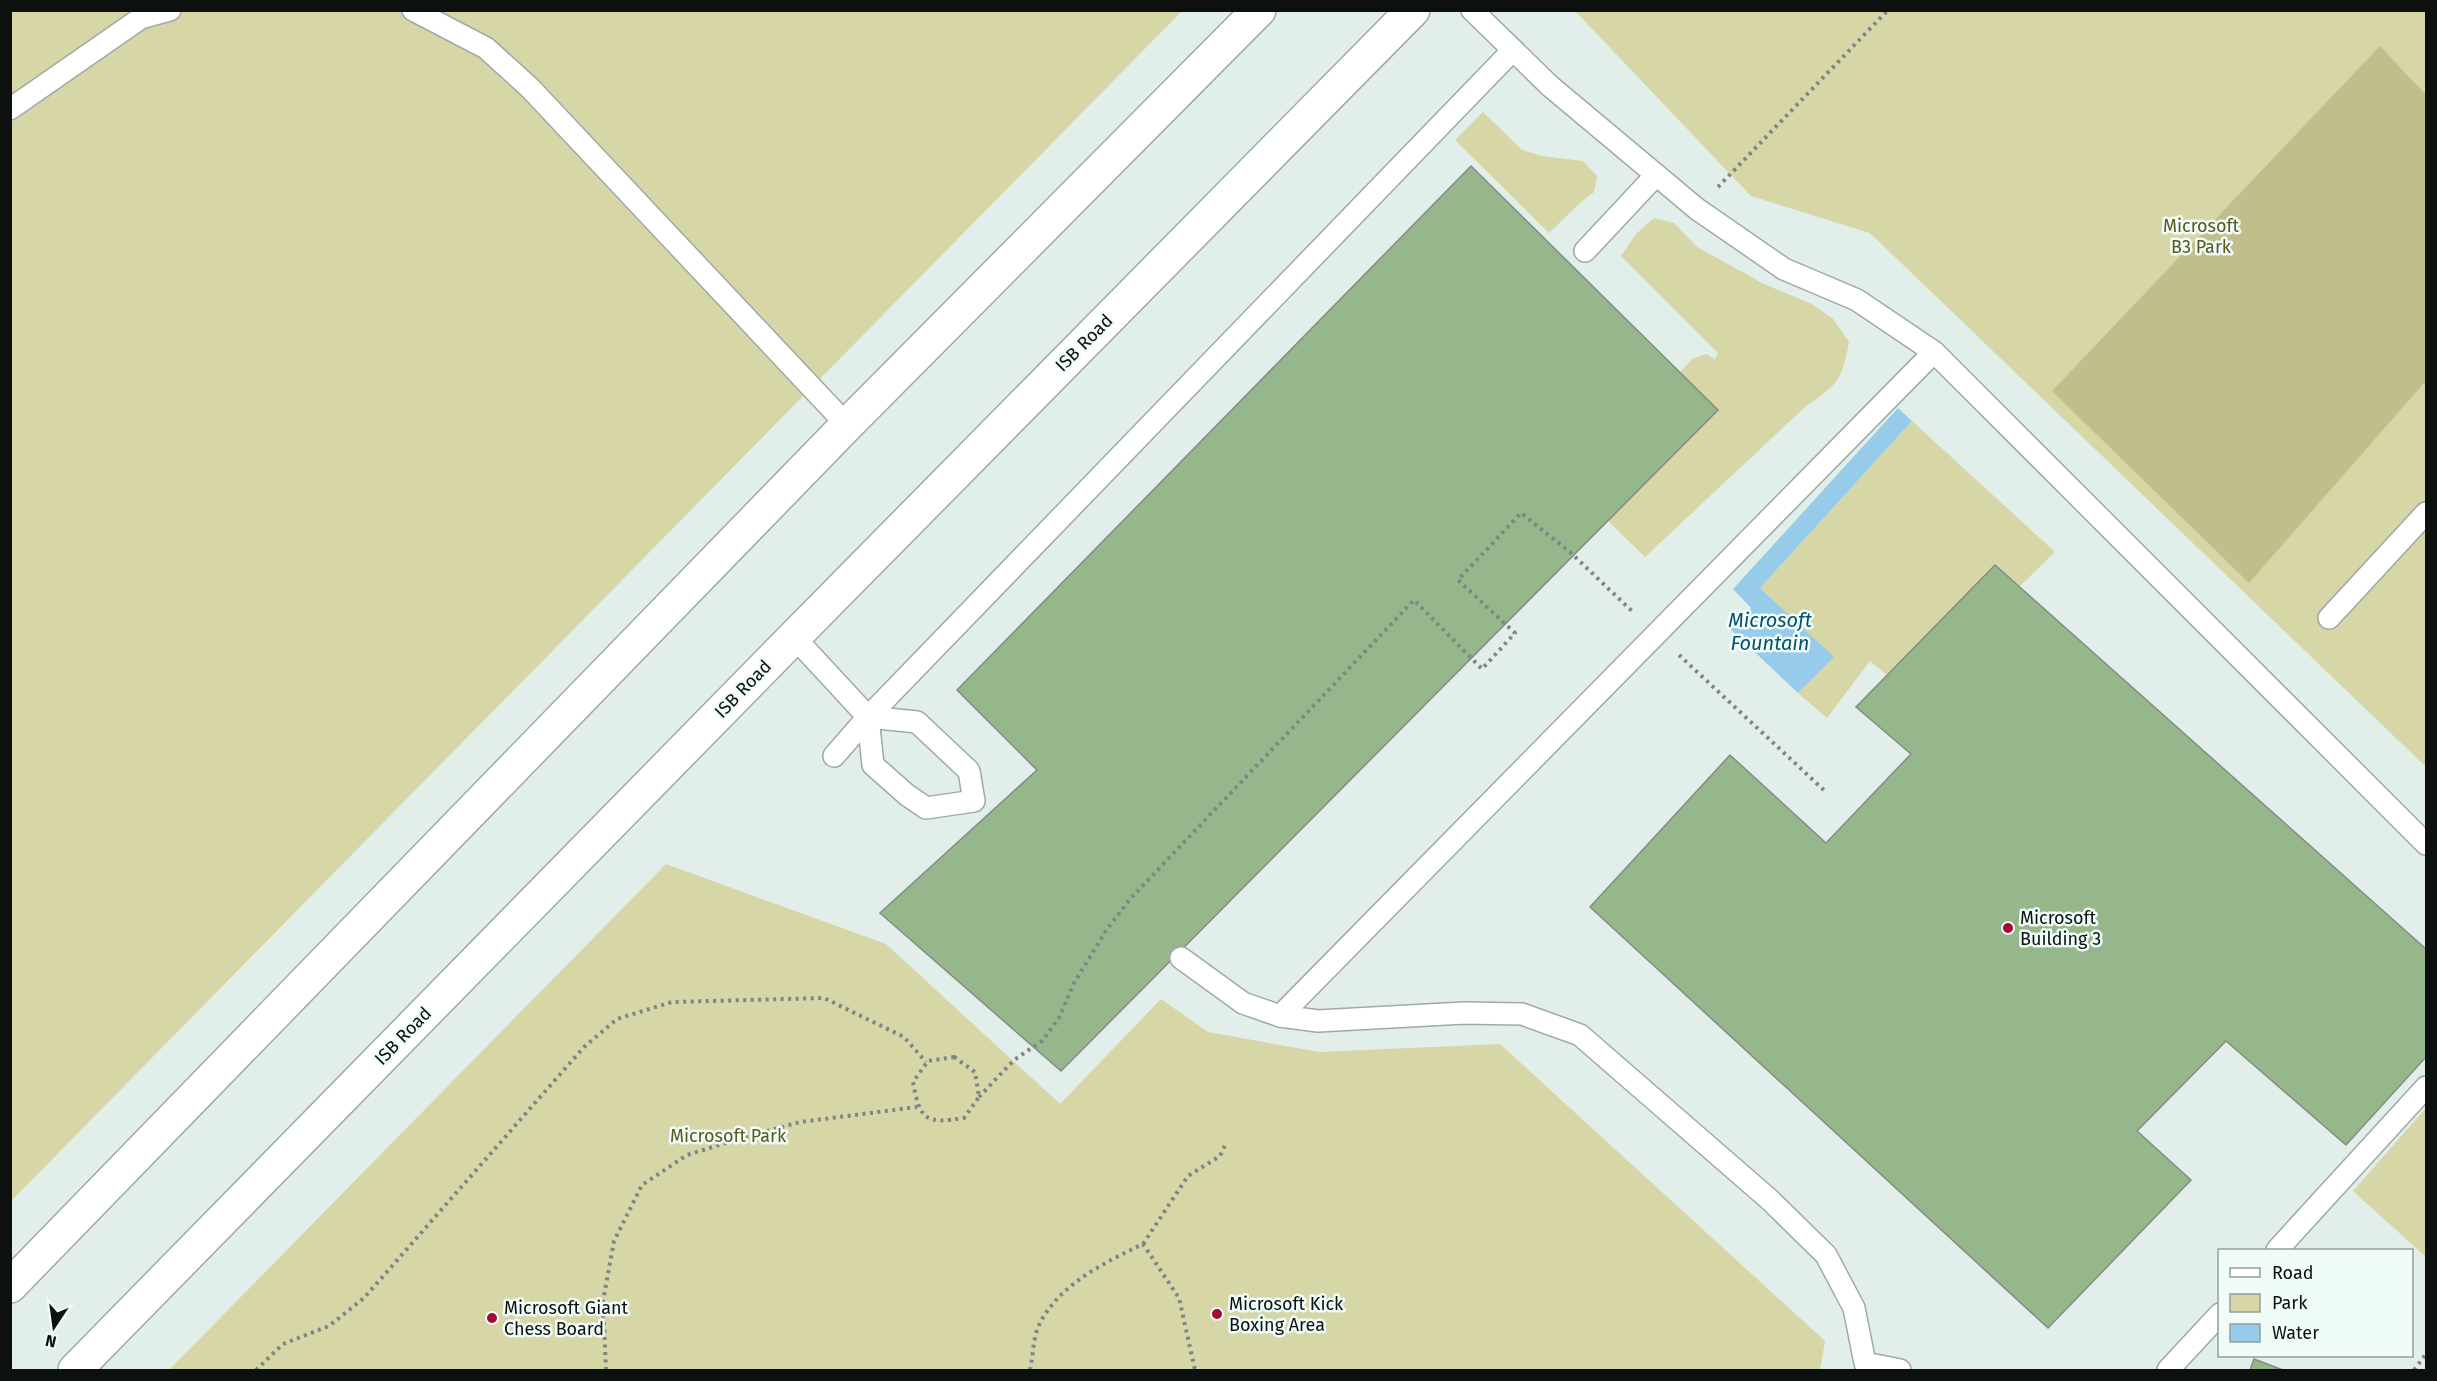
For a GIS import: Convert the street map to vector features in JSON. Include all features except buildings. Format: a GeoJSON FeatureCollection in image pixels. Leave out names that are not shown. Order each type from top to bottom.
{"type":"FeatureCollection","features":[{"type":"Feature","properties":{"kind":"main road"},"geometry":{"type":"LineString","coordinates":[[10,1286],[847,425],[1259,10]]}},
{"type":"Feature","properties":{"kind":"main road","name":"ISB Road"},"geometry":{"type":"LineString","coordinates":[[75,1371],[794,637],[1413,10]]}},
{"type":"Feature","properties":{"kind":"lane"},"geometry":{"type":"LineString","coordinates":[[10,109],[141,18],[170,10]]}},
{"type":"Feature","properties":{"kind":"lane"},"geometry":{"type":"LineString","coordinates":[[413,10],[486,48],[530,88],[847,425]]}},
{"type":"Feature","properties":{"kind":"lane"},"geometry":{"type":"LineString","coordinates":[[1472,10],[1550,86],[1697,209],[1784,269],[1857,300],[1934,352],[2427,844]]}},
{"type":"Feature","properties":{"kind":"lane"},"geometry":{"type":"LineString","coordinates":[[834,756],[868,717],[1513,50]]}},
{"type":"Feature","properties":{"kind":"lane"},"geometry":{"type":"LineString","coordinates":[[1585,251],[1656,175]]}},
{"type":"Feature","properties":{"kind":"lane"},"geometry":{"type":"LineString","coordinates":[[1280,1016],[1934,352]]}},
{"type":"Feature","properties":{"kind":"lane"},"geometry":{"type":"LineString","coordinates":[[2329,618],[2427,513]]}},
{"type":"Feature","properties":{"kind":"lane"},"geometry":{"type":"LineString","coordinates":[[794,637],[868,717],[873,765],[907,795],[927,808],[978,804],[969,771],[917,722],[868,717]]}},
{"type":"Feature","properties":{"kind":"lane"},"geometry":{"type":"LineString","coordinates":[[1181,958],[1243,1003],[1280,1016],[1318,1021],[1464,1013],[1522,1014],[1580,1035],[1770,1200],[1826,1255],[1854,1308],[1864,1367],[1900,1371]]}},
{"type":"Feature","properties":{"kind":"lane"},"geometry":{"type":"LineString","coordinates":[[2279,1249],[2427,1087]]}},
{"type":"Feature","properties":{"kind":"lane"},"geometry":{"type":"LineString","coordinates":[[2168,1371],[2218,1316]]}},
{"type":"Feature","properties":{"kind":"path"},"geometry":{"type":"LineString","coordinates":[[1697,209],[1888,10]]}},
{"type":"Feature","properties":{"kind":"path"},"geometry":{"type":"LineString","coordinates":[[980,1097],[975,1072],[954,1057],[926,1062],[913,1082],[917,1107],[930,1119],[939,1122],[964,1118],[1014,1060],[1042,1041],[1059,1018],[1074,983],[1107,929],[1131,898],[1414,600],[1482,669],[1515,633],[1458,580],[1521,513],[1571,554],[1827,793]]}},
{"type":"Feature","properties":{"kind":"path"},"geometry":{"type":"LineString","coordinates":[[256,1371],[284,1344],[329,1326],[364,1298],[584,1047],[617,1018],[672,1002],[824,998],[904,1037],[926,1062]]}},
{"type":"Feature","properties":{"kind":"path"},"geometry":{"type":"LineString","coordinates":[[606,1371],[603,1301],[614,1241],[642,1185],[687,1155],[742,1137],[800,1122],[917,1107]]}},
{"type":"Feature","properties":{"kind":"path"},"geometry":{"type":"LineString","coordinates":[[1030,1371],[1039,1326],[1062,1293],[1103,1264],[1143,1244],[1188,1176],[1220,1156],[1226,1143]]}},
{"type":"Feature","properties":{"kind":"path"},"geometry":{"type":"LineString","coordinates":[[1143,1244],[1179,1298],[1195,1371]]}},
{"type":"Feature","properties":{"kind":"path"},"geometry":{"type":"LineString","coordinates":[[2414,1371],[2427,1354]]}},
{"type":"Feature","properties":{"kind":"green space"},"geometry":{"type":"Polygon","coordinates":[[[11,11],[1182,11],[11,1201],[11,11]]]}},
{"type":"Feature","properties":{"kind":"green space","name":"Microsoft B3 Park"},"geometry":{"type":"Polygon","coordinates":[[[1575,11],[2426,11],[2426,767],[1870,233],[1751,196],[1575,11]]]}},
{"type":"Feature","properties":{"kind":"green space"},"geometry":{"type":"Polygon","coordinates":[[[2380,46],[2426,95],[2426,385],[2424,383],[2249,583],[2052,391],[2380,46]]]}},
{"type":"Feature","properties":{"kind":"green space"},"geometry":{"type":"Polygon","coordinates":[[[1483,112],[1522,150],[1542,156],[1583,161],[1597,176],[1594,192],[1549,233],[1455,140],[1483,112]]]}},
{"type":"Feature","properties":{"kind":"green space"},"geometry":{"type":"Polygon","coordinates":[[[1654,218],[1674,223],[1697,247],[1764,284],[1812,304],[1833,319],[1849,342],[1844,366],[1831,387],[1805,407],[1645,557],[1608,521],[1718,410],[1680,372],[1692,359],[1706,354],[1715,359],[1718,353],[1621,256],[1636,234],[1654,218]]]}},
{"type":"Feature","properties":{"kind":"green space"},"geometry":{"type":"Polygon","coordinates":[[[1912,421],[2055,552],[2020,586],[1995,565],[1887,675],[1870,661],[1827,718],[1798,693],[1833,657],[1760,588],[1912,421]]]}},
{"type":"Feature","properties":{"kind":"green space","name":"Microsoft Park"},"geometry":{"type":"Polygon","coordinates":[[[666,864],[886,944],[1060,1104],[1161,999],[1208,1032],[1319,1052],[1500,1044],[1825,1341],[1820,1370],[169,1370],[666,864]]]}},
{"type":"Feature","properties":{"kind":"green space"},"geometry":{"type":"Polygon","coordinates":[[[2426,1108],[2426,1257],[2353,1191],[2426,1108]]]}},
{"type":"Feature","properties":{"kind":"water","name":"Microsoft Fountain"},"geometry":{"type":"Polygon","coordinates":[[[1898,408],[1912,421],[1760,588],[1834,657],[1798,693],[1729,628],[1751,608],[1733,589],[1898,408]]]}},
{"type":"Feature","properties":{"kind":"place","name":"Microsoft Building 3"},"geometry":{"type":"Point","coordinates":[2008,928]}},
{"type":"Feature","properties":{"kind":"place","name":"Microsoft Kick Boxing Area"},"geometry":{"type":"Point","coordinates":[1217,1314]}},
{"type":"Feature","properties":{"kind":"place","name":"Microsoft Giant Chess Board"},"geometry":{"type":"Point","coordinates":[492,1318]}}]}
